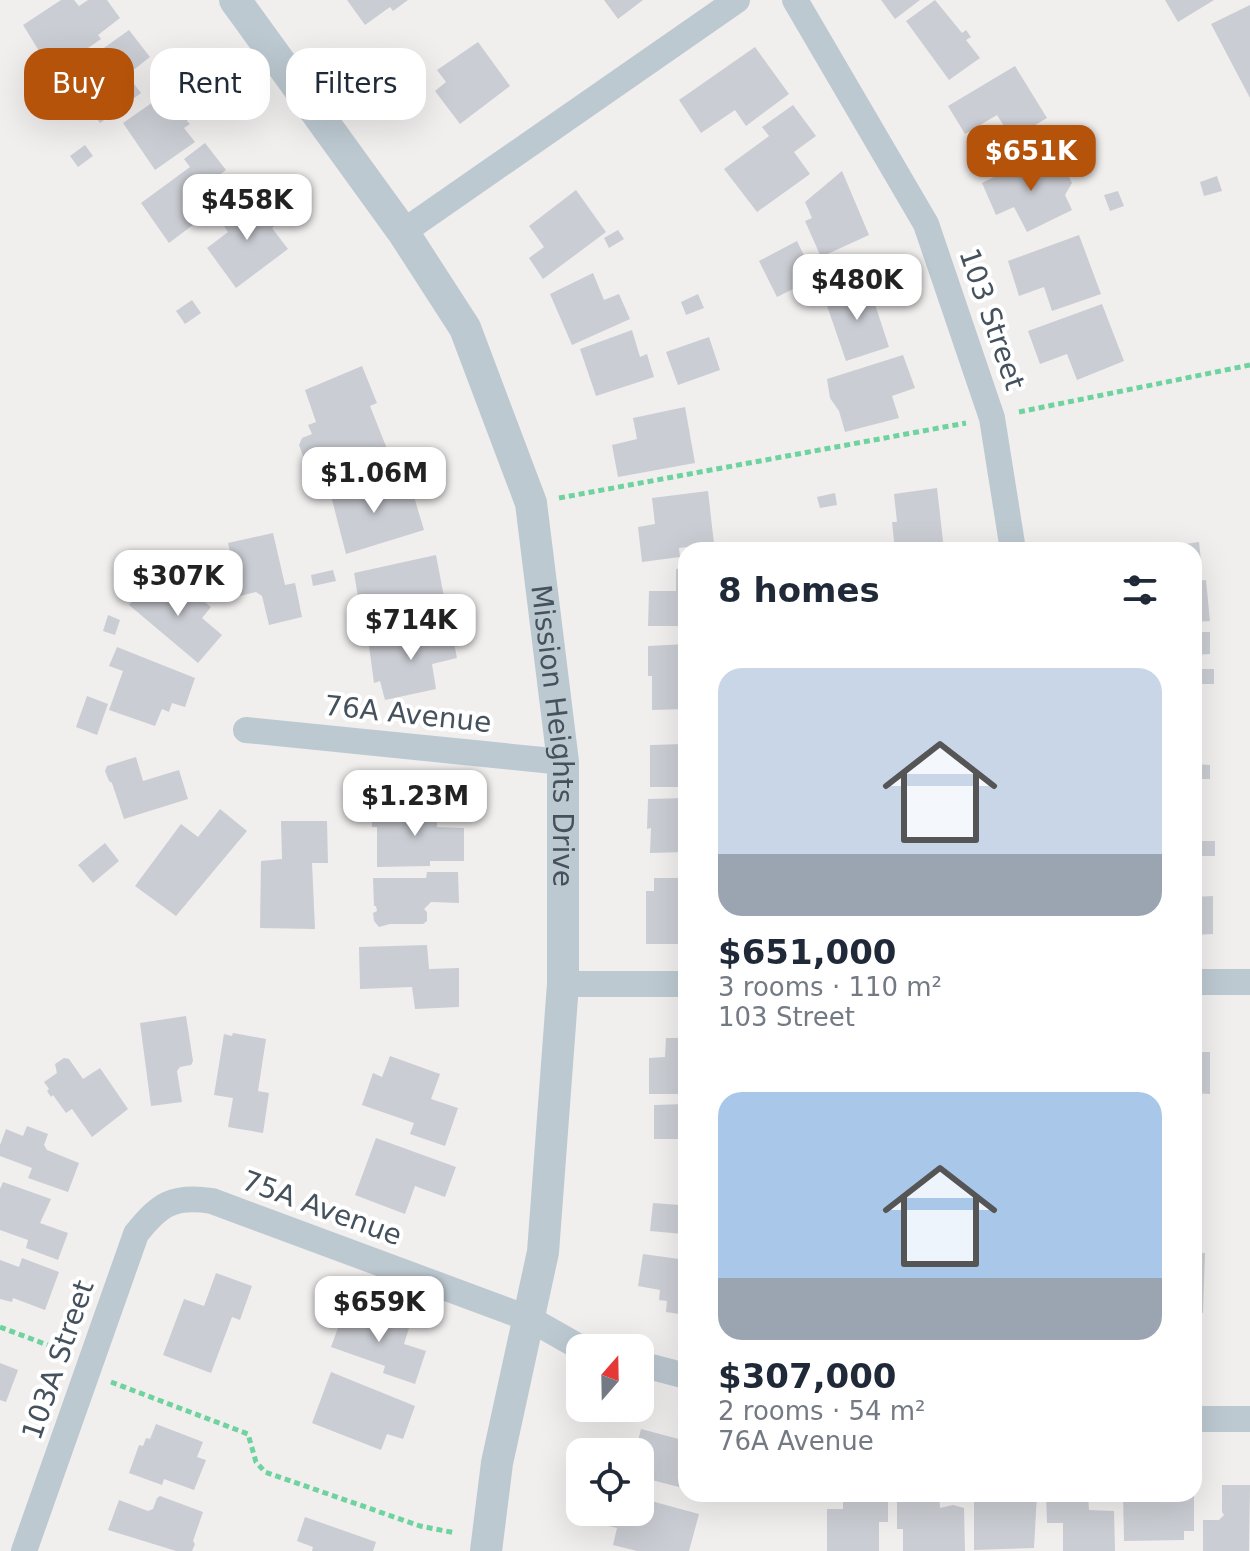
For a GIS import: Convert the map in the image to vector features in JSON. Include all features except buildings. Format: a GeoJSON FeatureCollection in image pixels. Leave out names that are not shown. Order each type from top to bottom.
{"type":"FeatureCollection","features":[{"type":"Feature","properties":{"kind":"street","name":"Mission Heights Drive"},"geometry":{"type":"LineString","coordinates":[[235,0],[403,232],[465,328],[531,503],[563,762],[563,984],[543,1252],[497,1463],[486,1545]]}},
{"type":"Feature","properties":{"kind":"street"},"geometry":{"type":"LineString","coordinates":[[403,232],[737,0]]}},
{"type":"Feature","properties":{"kind":"street","name":"103 Street"},"geometry":{"type":"LineString","coordinates":[[795,0],[926,224],[992,418],[1012,542]]}},
{"type":"Feature","properties":{"kind":"street","name":"76A Avenue"},"geometry":{"type":"LineString","coordinates":[[246,730],[563,762]]}},
{"type":"Feature","properties":{"kind":"street"},"geometry":{"type":"LineString","coordinates":[[1202,982],[1250,982]]}},
{"type":"Feature","properties":{"kind":"street"},"geometry":{"type":"LineString","coordinates":[[563,984],[678,984]]}},
{"type":"Feature","properties":{"kind":"street","name":"75A Avenue"},"geometry":{"type":"LineString","coordinates":[[169,1202],[190,1197],[212,1201],[530,1319],[566,1339]]}},
{"type":"Feature","properties":{"kind":"street","name":"103A Street"},"geometry":{"type":"LineString","coordinates":[[24,1551],[136,1234],[150,1216],[169,1202]]}},
{"type":"Feature","properties":{"kind":"street"},"geometry":{"type":"LineString","coordinates":[[654,1368],[678,1374]]}},
{"type":"Feature","properties":{"kind":"street"},"geometry":{"type":"LineString","coordinates":[[1202,1419],[1250,1419]]}},
{"type":"Feature","properties":{"kind":"path"},"geometry":{"type":"LineString","coordinates":[[531,503],[992,418],[1250,365]]}},
{"type":"Feature","properties":{"kind":"path"},"geometry":{"type":"LineString","coordinates":[[0,1327],[66,1352],[89,1370],[120,1387],[248,1434],[256,1462],[265,1472],[420,1526],[486,1545]]}}]}
